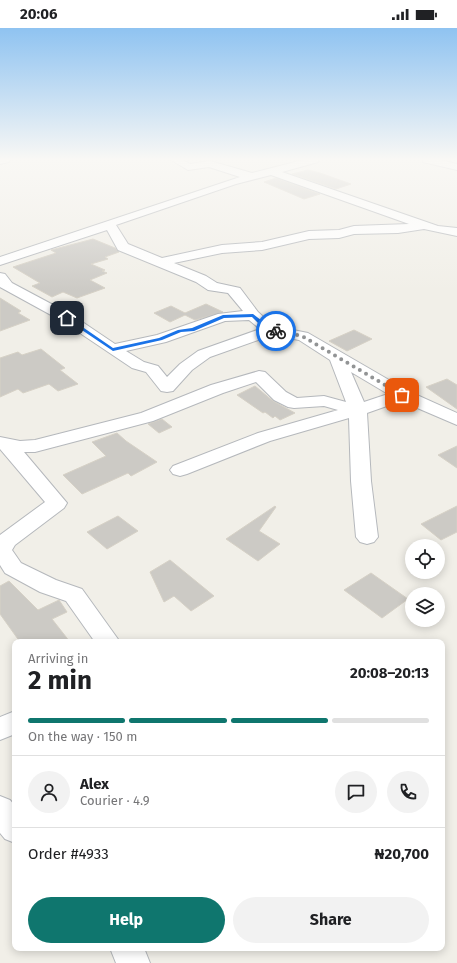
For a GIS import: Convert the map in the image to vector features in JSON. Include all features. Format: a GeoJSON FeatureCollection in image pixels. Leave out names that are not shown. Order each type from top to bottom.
{"type":"FeatureCollection","features":[{"type":"Feature","properties":{"kind":"street"},"geometry":{"type":"LineString","coordinates":[[0,261],[171,204]]}},
{"type":"Feature","properties":{"kind":"street"},"geometry":{"type":"LineString","coordinates":[[363,204],[426,226],[457,232]]}},
{"type":"Feature","properties":{"kind":"street"},"geometry":{"type":"LineString","coordinates":[[102,226],[111,227],[123,247],[201,279],[213,287],[232,289],[253,315],[271,330],[302,336],[402,395],[457,420]]}},
{"type":"Feature","properties":{"kind":"street"},"geometry":{"type":"LineString","coordinates":[[162,262],[222,249],[262,246],[309,235],[339,234],[354,230],[398,229],[426,226]]}},
{"type":"Feature","properties":{"kind":"street"},"geometry":{"type":"LineString","coordinates":[[0,276],[2,282],[7,286],[67,318],[113,350],[138,365],[152,369],[167,387],[186,367],[204,354],[271,330]]}},
{"type":"Feature","properties":{"kind":"street"},"geometry":{"type":"LineString","coordinates":[[113,350],[132,344],[161,339],[180,331],[193,330],[223,316],[253,315]]}},
{"type":"Feature","properties":{"kind":"street"},"geometry":{"type":"LineString","coordinates":[[337,357],[358,410],[361,481],[367,537]]}},
{"type":"Feature","properties":{"kind":"street"},"geometry":{"type":"LineString","coordinates":[[3,444],[20,447],[35,446],[147,417],[217,389],[259,376],[280,396],[294,403],[324,401],[358,410]]}},
{"type":"Feature","properties":{"kind":"street"},"geometry":{"type":"LineString","coordinates":[[180,470],[264,437],[358,410],[402,395]]}},
{"type":"Feature","properties":{"kind":"street"},"geometry":{"type":"LineString","coordinates":[[3,444],[57,503],[7,540],[1,550],[13,568],[48,586],[74,595],[106,639]]}},
{"type":"Feature","properties":{"kind":"street"},"geometry":{"type":"LineString","coordinates":[[0,729],[12,723]]}},
{"type":"Feature","properties":{"kind":"street"},"geometry":{"type":"LineString","coordinates":[[0,808],[12,825]]}},
{"type":"Feature","properties":{"kind":"street"},"geometry":{"type":"LineString","coordinates":[[128,951],[133,963]]}},
{"type":"Feature","properties":{"kind":"building"},"geometry":{"type":"Polygon","coordinates":[[[93,239],[115,248],[119,252],[105,257],[108,259],[91,264],[105,270],[102,271],[107,273],[90,280],[105,288],[77,298],[63,292],[52,297],[32,286],[40,283],[13,267],[56,253],[51,250],[93,239]]]}},
{"type":"Feature","properties":{"kind":"building"},"geometry":{"type":"Polygon","coordinates":[[[0,298],[21,311],[18,313],[30,320],[0,331],[0,298]]]}},
{"type":"Feature","properties":{"kind":"building"},"geometry":{"type":"Polygon","coordinates":[[[206,304],[223,312],[195,320],[185,315],[170,322],[154,313],[171,306],[185,313],[206,304]]]}},
{"type":"Feature","properties":{"kind":"building"},"geometry":{"type":"Polygon","coordinates":[[[354,330],[372,339],[347,351],[329,341],[354,330]]]}},
{"type":"Feature","properties":{"kind":"building"},"geometry":{"type":"Polygon","coordinates":[[[41,349],[65,368],[60,370],[78,384],[58,391],[49,384],[23,393],[18,389],[0,397],[0,358],[18,352],[22,355],[41,349]]]}},
{"type":"Feature","properties":{"kind":"building"},"geometry":{"type":"Polygon","coordinates":[[[447,379],[457,385],[457,409],[426,387],[447,379]]]}},
{"type":"Feature","properties":{"kind":"building"},"geometry":{"type":"Polygon","coordinates":[[[255,386],[273,401],[295,413],[280,420],[275,416],[273,418],[237,395],[255,386]]]}},
{"type":"Feature","properties":{"kind":"building"},"geometry":{"type":"Polygon","coordinates":[[[162,419],[172,427],[159,433],[148,424],[162,419]]]}},
{"type":"Feature","properties":{"kind":"building"},"geometry":{"type":"Polygon","coordinates":[[[117,433],[157,462],[131,476],[128,473],[82,494],[63,475],[106,456],[92,442],[117,433]]]}},
{"type":"Feature","properties":{"kind":"building"},"geometry":{"type":"Polygon","coordinates":[[[457,446],[457,468],[438,455],[457,446]]]}},
{"type":"Feature","properties":{"kind":"building"},"geometry":{"type":"Polygon","coordinates":[[[275,506],[276,507],[259,531],[280,544],[258,561],[226,539],[275,506]]]}},
{"type":"Feature","properties":{"kind":"building"},"geometry":{"type":"Polygon","coordinates":[[[457,506],[457,532],[443,539],[440,539],[421,524],[457,506]]]}},
{"type":"Feature","properties":{"kind":"building"},"geometry":{"type":"Polygon","coordinates":[[[118,516],[138,531],[107,549],[87,532],[118,516]]]}},
{"type":"Feature","properties":{"kind":"building"},"geometry":{"type":"Polygon","coordinates":[[[170,560],[214,596],[191,611],[174,596],[164,602],[150,572],[170,560]]]}},
{"type":"Feature","properties":{"kind":"building"},"geometry":{"type":"Polygon","coordinates":[[[371,573],[405,597],[405,601],[382,618],[344,590],[371,573]]]}},
{"type":"Feature","properties":{"kind":"building"},"geometry":{"type":"Polygon","coordinates":[[[9,581],[38,610],[59,600],[67,612],[52,619],[68,639],[18,639],[0,614],[0,586],[9,581]]]}},
{"type":"Feature","properties":{"kind":"way so far"},"geometry":{"type":"LineString","coordinates":[[276,331],[302,336],[402,395]]}},
{"type":"Feature","properties":{"kind":"route"},"geometry":{"type":"LineString","coordinates":[[67,318],[113,350],[132,344],[161,339],[180,331],[193,330],[223,316],[253,315],[264,326],[276,331]]}}]}
